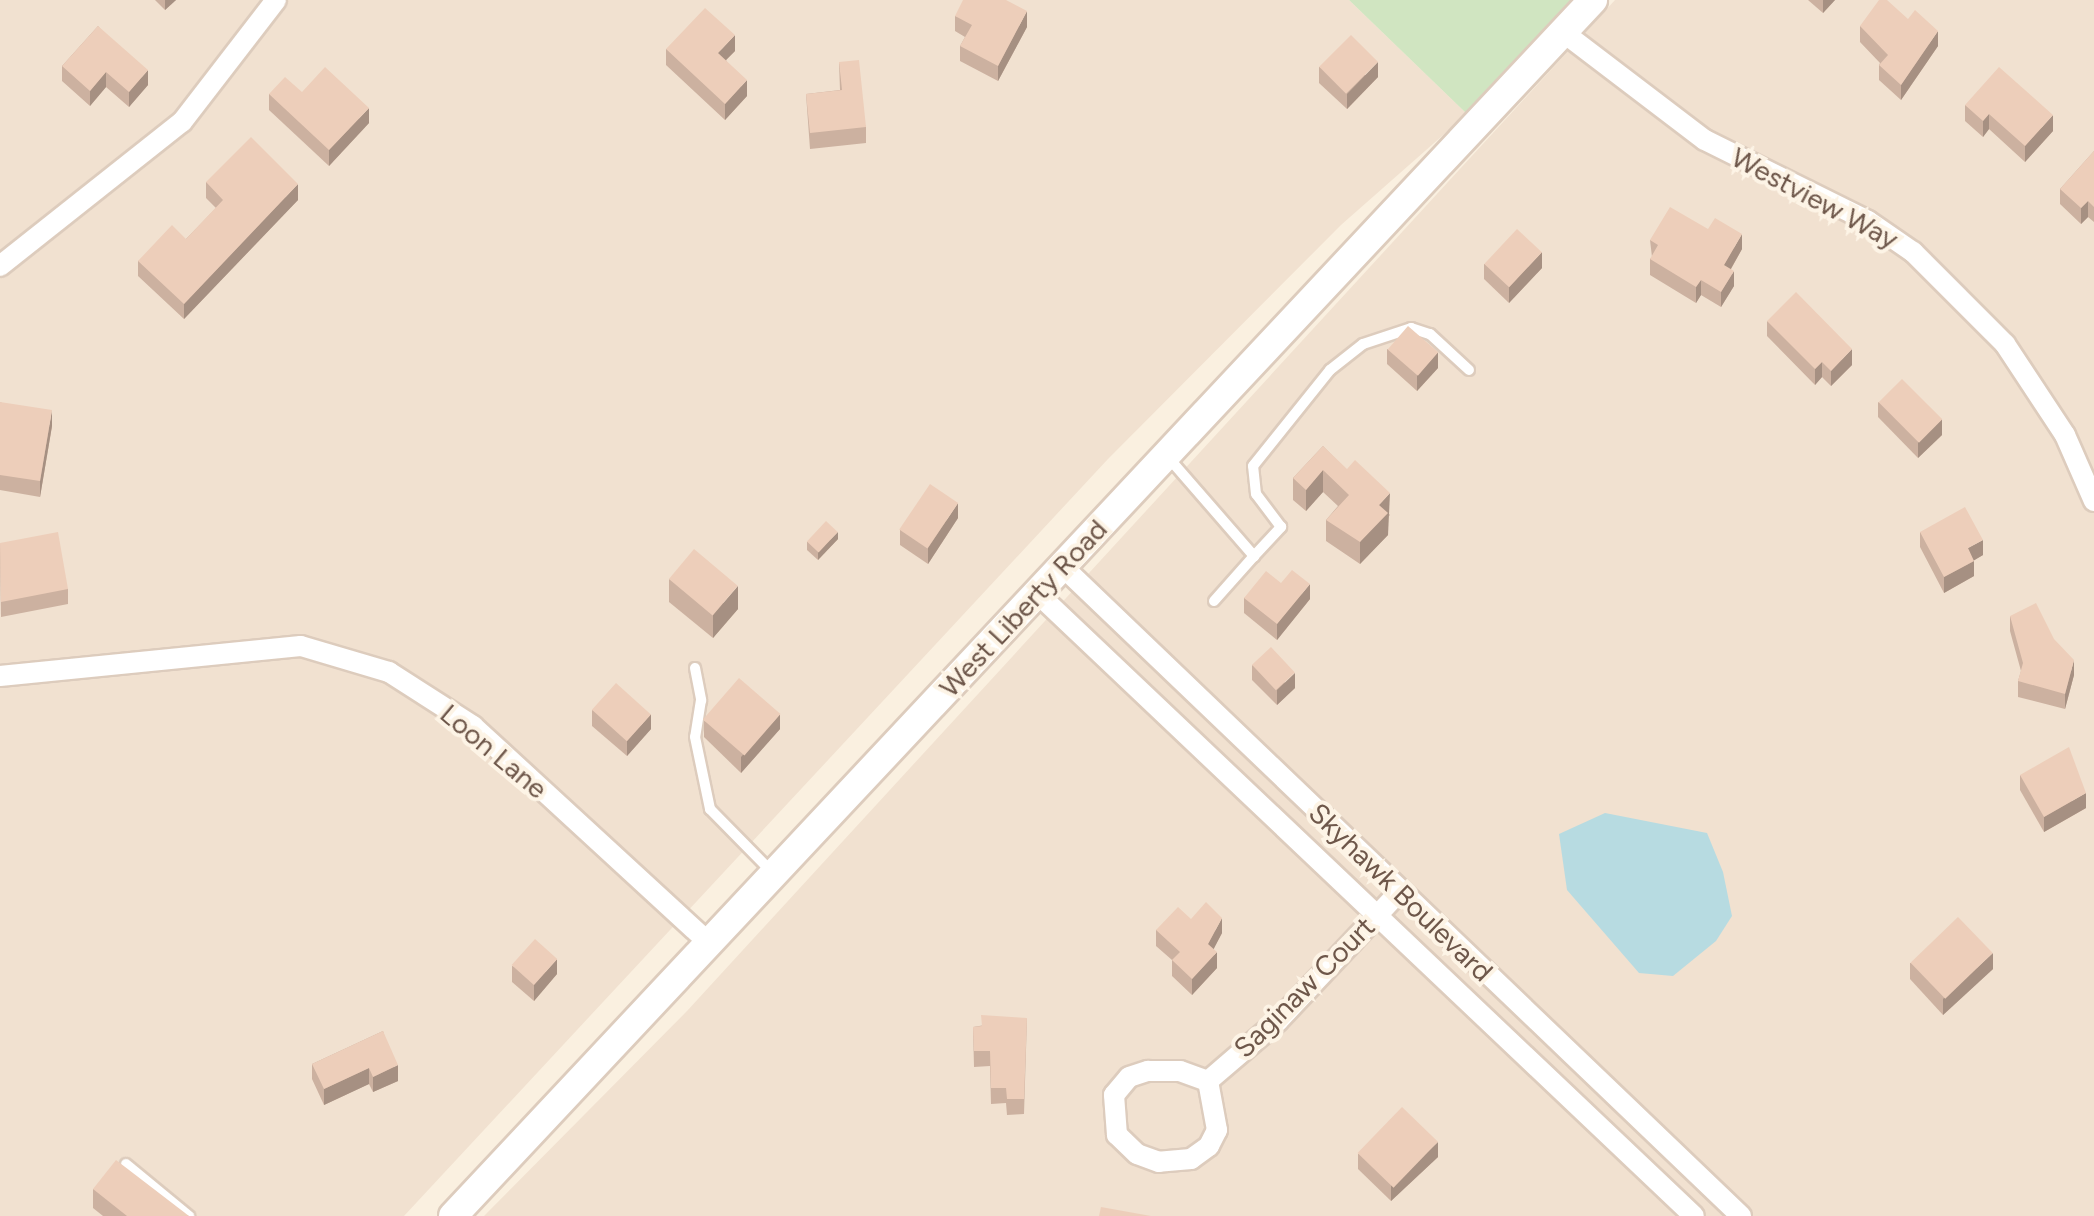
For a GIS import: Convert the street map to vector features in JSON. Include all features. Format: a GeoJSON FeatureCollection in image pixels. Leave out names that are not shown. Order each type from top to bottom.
{"type":"FeatureCollection","features":[{"type":"Feature","properties":{"kind":"main road","name":"West Liberty Road"},"geometry":{"type":"LineString","coordinates":[[452,1216],[1593,0]]}},
{"type":"Feature","properties":{"kind":"street"},"geometry":{"type":"LineString","coordinates":[[0,266],[182,122],[276,0]]}},
{"type":"Feature","properties":{"kind":"street","name":"Westview Way"},"geometry":{"type":"LineString","coordinates":[[1564,32],[1704,140],[1868,220],[1913,252],[2005,344],[2065,435],[2094,501]]}},
{"type":"Feature","properties":{"kind":"street","name":"Skyhawk Boulevard"},"geometry":{"type":"LineString","coordinates":[[1062,566],[1741,1216]]}},
{"type":"Feature","properties":{"kind":"street","name":"Skyhawk Boulevard"},"geometry":{"type":"LineString","coordinates":[[1038,593],[1694,1216]]}},
{"type":"Feature","properties":{"kind":"street","name":"Loon Lane"},"geometry":{"type":"LineString","coordinates":[[0,676],[301,646],[389,672],[472,726],[708,942]]}},
{"type":"Feature","properties":{"kind":"street","name":"Saginaw Court"},"geometry":{"type":"LineString","coordinates":[[1208,1081],[1278,1020],[1399,892]]}},
{"type":"Feature","properties":{"kind":"street"},"geometry":{"type":"LineString","coordinates":[[1180,1071],[1208,1081],[1217,1130],[1209,1146],[1191,1159],[1159,1162],[1137,1154],[1116,1134],[1114,1095],[1130,1077],[1180,1071]]}},
{"type":"Feature","properties":{"kind":"lane"},"geometry":{"type":"LineString","coordinates":[[1214,601],[1281,527],[1256,494],[1253,466],[1330,370],[1363,344],[1411,328],[1430,334],[1469,370]]}},
{"type":"Feature","properties":{"kind":"lane"},"geometry":{"type":"LineString","coordinates":[[1166,455],[1254,556]]}},
{"type":"Feature","properties":{"kind":"lane"},"geometry":{"type":"LineString","coordinates":[[694,668],[701,700],[695,737],[710,809],[773,873]]}},
{"type":"Feature","properties":{"kind":"lane"},"geometry":{"type":"LineString","coordinates":[[126,1164],[189,1216]]}},
{"type":"Feature","properties":{"kind":"shaded area"},"geometry":{"type":"Polygon","coordinates":[[[0,0],[1349,0],[1467,114],[1341,225],[1108,459],[404,1216],[0,1216],[0,0]]]}},
{"type":"Feature","properties":{"kind":"shaded area"},"geometry":{"type":"Polygon","coordinates":[[[1615,0],[2094,0],[2094,1216],[484,1216],[687,1011],[1615,0]]]}},
{"type":"Feature","properties":{"kind":"green space"},"geometry":{"type":"Polygon","coordinates":[[[1349,0],[1574,0],[1467,114],[1349,0]]]}},
{"type":"Feature","properties":{"kind":"water"},"geometry":{"type":"Polygon","coordinates":[[[1605,813],[1707,833],[1723,872],[1732,916],[1716,941],[1673,976],[1639,973],[1567,890],[1559,834],[1605,813]]]}},
{"type":"Feature","properties":{"kind":"building"},"geometry":{"type":"Polygon","coordinates":[[[963,0],[1006,0],[1027,11],[998,66],[960,46],[972,25],[955,16],[963,0]]]}},
{"type":"Feature","properties":{"kind":"building"},"geometry":{"type":"Polygon","coordinates":[[[1879,0],[1887,0],[1908,19],[1915,10],[1938,31],[1901,85],[1879,65],[1888,55],[1860,26],[1879,0]]]}},
{"type":"Feature","properties":{"kind":"building"},"geometry":{"type":"Polygon","coordinates":[[[705,8],[735,35],[718,53],[747,80],[725,104],[666,49],[705,8]]]}},
{"type":"Feature","properties":{"kind":"building"},"geometry":{"type":"Polygon","coordinates":[[[98,26],[148,70],[129,92],[106,72],[90,91],[62,66],[98,26]]]}},
{"type":"Feature","properties":{"kind":"building"},"geometry":{"type":"Polygon","coordinates":[[[1351,35],[1378,62],[1346,94],[1319,67],[1351,35]]]}},
{"type":"Feature","properties":{"kind":"building"},"geometry":{"type":"Polygon","coordinates":[[[859,60],[866,127],[810,133],[806,94],[842,90],[839,62],[859,60]]]}},
{"type":"Feature","properties":{"kind":"building"},"geometry":{"type":"Polygon","coordinates":[[[325,67],[369,108],[329,150],[269,94],[285,77],[302,92],[325,67]]]}},
{"type":"Feature","properties":{"kind":"building"},"geometry":{"type":"Polygon","coordinates":[[[1999,67],[2053,115],[2025,146],[1989,114],[1983,121],[1965,105],[1999,67]]]}},
{"type":"Feature","properties":{"kind":"building"},"geometry":{"type":"Polygon","coordinates":[[[251,137],[298,184],[184,304],[138,261],[172,225],[186,239],[223,200],[206,182],[251,137]]]}},
{"type":"Feature","properties":{"kind":"building"},"geometry":{"type":"Polygon","coordinates":[[[2094,151],[2094,207],[2088,201],[2081,208],[2060,189],[2094,151]]]}},
{"type":"Feature","properties":{"kind":"building"},"geometry":{"type":"Polygon","coordinates":[[[1670,207],[1708,229],[1715,218],[1742,234],[1724,265],[1734,271],[1721,292],[1701,280],[1696,287],[1650,259],[1658,245],[1650,240],[1670,207]]]}},
{"type":"Feature","properties":{"kind":"building"},"geometry":{"type":"Polygon","coordinates":[[[1517,229],[1542,252],[1509,287],[1484,264],[1517,229]]]}},
{"type":"Feature","properties":{"kind":"building"},"geometry":{"type":"Polygon","coordinates":[[[1796,292],[1852,349],[1831,371],[1822,362],[1815,369],[1767,321],[1796,292]]]}},
{"type":"Feature","properties":{"kind":"building"},"geometry":{"type":"Polygon","coordinates":[[[1408,326],[1438,352],[1418,376],[1388,349],[1408,326]]]}},
{"type":"Feature","properties":{"kind":"building"},"geometry":{"type":"Polygon","coordinates":[[[1902,379],[1942,419],[1919,443],[1879,402],[1902,379]]]}},
{"type":"Feature","properties":{"kind":"building"},"geometry":{"type":"Polygon","coordinates":[[[0,402],[52,410],[40,481],[0,475],[0,402]]]}},
{"type":"Feature","properties":{"kind":"building"},"geometry":{"type":"Polygon","coordinates":[[[1323,446],[1347,469],[1355,460],[1390,493],[1379,505],[1388,513],[1360,542],[1326,520],[1349,495],[1323,470],[1306,490],[1293,478],[1323,446]]]}},
{"type":"Feature","properties":{"kind":"building"},"geometry":{"type":"Polygon","coordinates":[[[930,484],[958,503],[927,549],[899,530],[930,484]]]}},
{"type":"Feature","properties":{"kind":"building"},"geometry":{"type":"Polygon","coordinates":[[[1965,507],[1983,540],[1968,548],[1974,561],[1944,577],[1920,532],[1965,507]]]}},
{"type":"Feature","properties":{"kind":"building"},"geometry":{"type":"Polygon","coordinates":[[[826,521],[838,532],[819,552],[807,541],[826,521]]]}},
{"type":"Feature","properties":{"kind":"building"},"geometry":{"type":"Polygon","coordinates":[[[58,532],[68,589],[1,602],[0,543],[58,532]]]}},
{"type":"Feature","properties":{"kind":"building"},"geometry":{"type":"Polygon","coordinates":[[[694,549],[738,586],[713,616],[669,579],[694,549]]]}},
{"type":"Feature","properties":{"kind":"building"},"geometry":{"type":"Polygon","coordinates":[[[1292,570],[1310,584],[1277,624],[1244,598],[1266,571],[1281,583],[1292,570]]]}},
{"type":"Feature","properties":{"kind":"building"},"geometry":{"type":"Polygon","coordinates":[[[2036,603],[2054,639],[2074,660],[2065,694],[2018,681],[2023,663],[2010,616],[2036,603]]]}},
{"type":"Feature","properties":{"kind":"building"},"geometry":{"type":"Polygon","coordinates":[[[1271,647],[1295,673],[1276,690],[1252,665],[1271,647]]]}},
{"type":"Feature","properties":{"kind":"building"},"geometry":{"type":"Polygon","coordinates":[[[739,678],[781,714],[744,756],[703,720],[739,678]]]}},
{"type":"Feature","properties":{"kind":"building"},"geometry":{"type":"Polygon","coordinates":[[[616,683],[651,714],[627,741],[592,710],[616,683]]]}},
{"type":"Feature","properties":{"kind":"building"},"geometry":{"type":"Polygon","coordinates":[[[2069,747],[2086,793],[2044,817],[2020,775],[2069,747]]]}},
{"type":"Feature","properties":{"kind":"building"},"geometry":{"type":"Polygon","coordinates":[[[1206,902],[1222,918],[1208,944],[1217,952],[1192,979],[1172,960],[1180,952],[1156,930],[1178,907],[1191,919],[1206,902]]]}},
{"type":"Feature","properties":{"kind":"building"},"geometry":{"type":"Polygon","coordinates":[[[1958,917],[1993,953],[1945,999],[1911,963],[1958,917]]]}},
{"type":"Feature","properties":{"kind":"building"},"geometry":{"type":"Polygon","coordinates":[[[535,939],[557,959],[534,985],[512,965],[535,939]]]}},
{"type":"Feature","properties":{"kind":"building"},"geometry":{"type":"Polygon","coordinates":[[[981,1015],[1027,1018],[1024,1099],[1007,1099],[1006,1088],[991,1088],[990,1051],[974,1051],[973,1027],[982,1026],[981,1015]]]}},
{"type":"Feature","properties":{"kind":"building"},"geometry":{"type":"Polygon","coordinates":[[[383,1031],[398,1065],[373,1077],[369,1068],[324,1089],[312,1064],[383,1031]]]}},
{"type":"Feature","properties":{"kind":"building"},"geometry":{"type":"Polygon","coordinates":[[[1402,1107],[1438,1142],[1394,1188],[1358,1153],[1402,1107]]]}},
{"type":"Feature","properties":{"kind":"building"},"geometry":{"type":"Polygon","coordinates":[[[116,1160],[189,1216],[127,1216],[93,1189],[116,1160]]]}},
{"type":"Feature","properties":{"kind":"building"},"geometry":{"type":"Polygon","coordinates":[[[1101,1207],[1151,1216],[1099,1216],[1101,1207]]]}}]}
